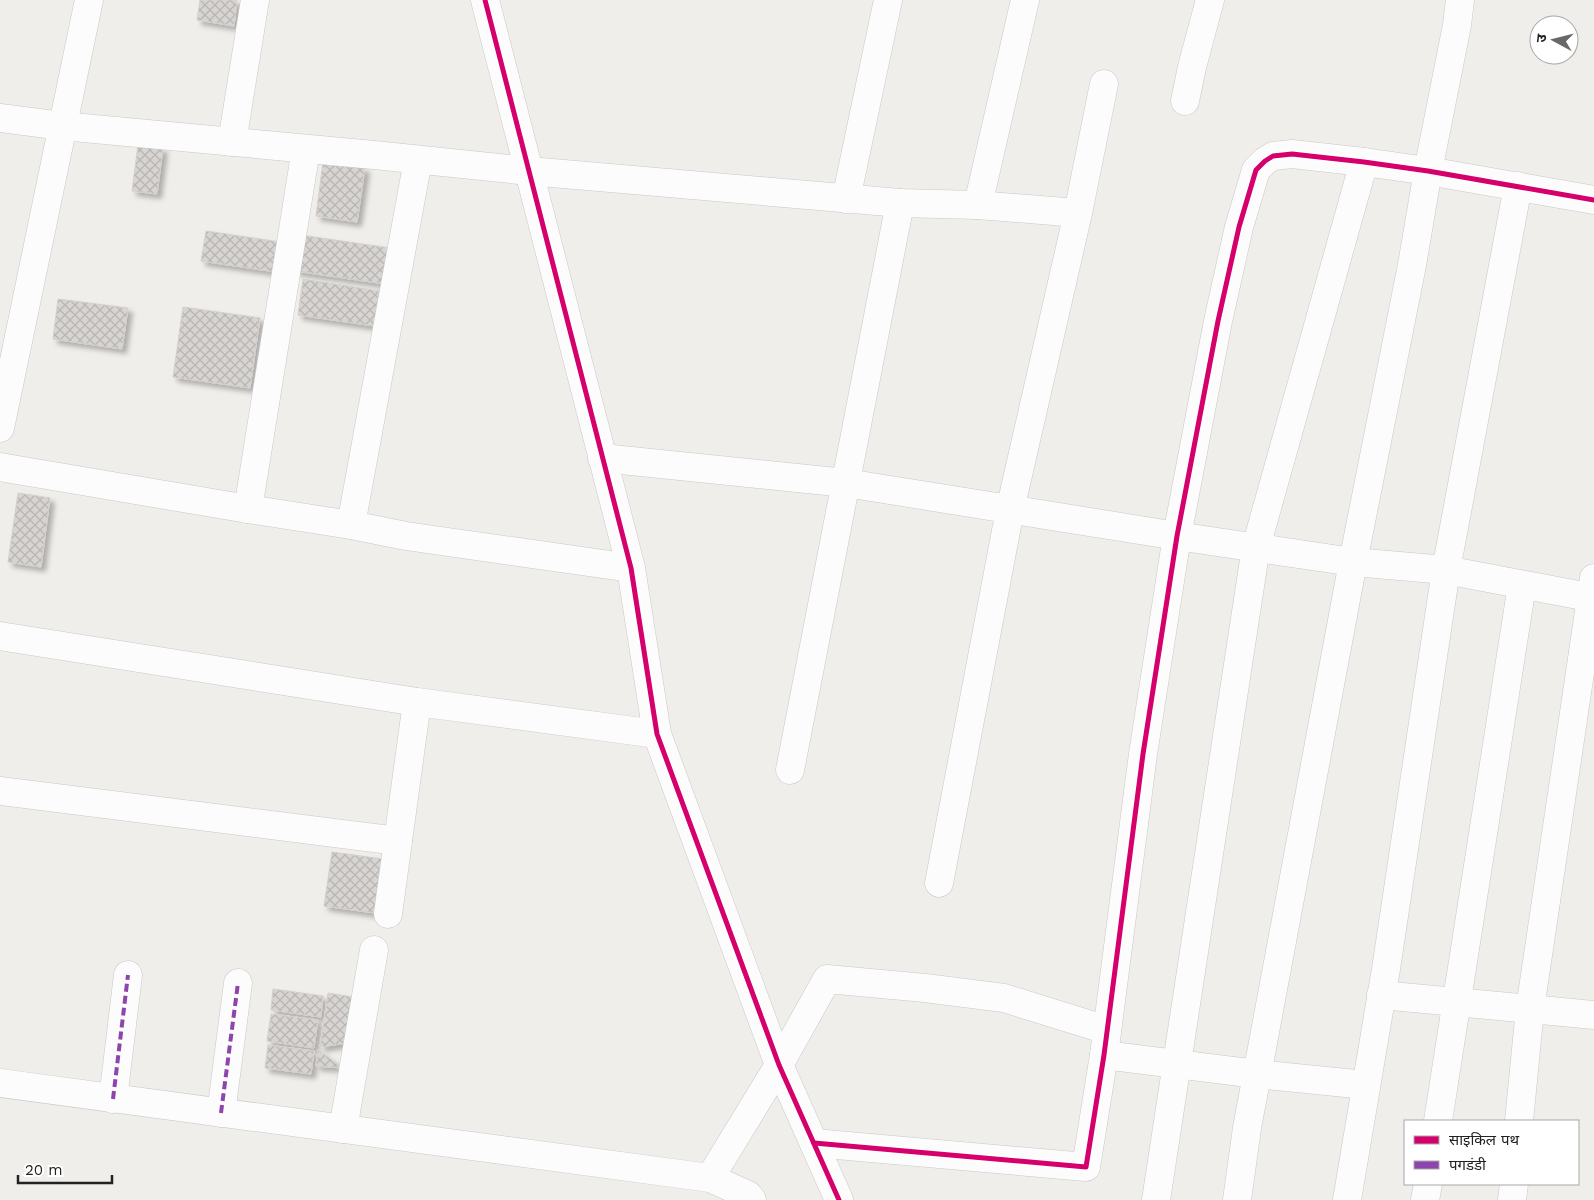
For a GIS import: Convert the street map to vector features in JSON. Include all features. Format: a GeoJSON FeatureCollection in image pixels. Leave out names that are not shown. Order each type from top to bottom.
{"type":"FeatureCollection","features":[{"type":"Feature","properties":{"kind":"street"},"geometry":{"type":"LineString","coordinates":[[0,428],[89,0]]}},
{"type":"Feature","properties":{"kind":"street"},"geometry":{"type":"LineString","coordinates":[[232,142],[255,0]]}},
{"type":"Feature","properties":{"kind":"street"},"geometry":{"type":"LineString","coordinates":[[485,0],[631,568],[657,734],[779,1065],[840,1200]]}},
{"type":"Feature","properties":{"kind":"street"},"geometry":{"type":"LineString","coordinates":[[846,199],[888,0]]}},
{"type":"Feature","properties":{"kind":"street"},"geometry":{"type":"LineString","coordinates":[[978,205],[1025,0]]}},
{"type":"Feature","properties":{"kind":"street"},"geometry":{"type":"LineString","coordinates":[[1185,101],[1210,0]]}},
{"type":"Feature","properties":{"kind":"street"},"geometry":{"type":"LineString","coordinates":[[1238,1200],[1247,1128],[1353,562],[1412,265],[1428,171],[1457,25],[1460,0]]}},
{"type":"Feature","properties":{"kind":"street"},"geometry":{"type":"LineString","coordinates":[[939,882],[1010,510],[1078,213],[1104,84]]}},
{"type":"Feature","properties":{"kind":"street"},"geometry":{"type":"LineString","coordinates":[[0,118],[62,126],[529,171],[846,199],[900,203],[978,205],[1078,213]]}},
{"type":"Feature","properties":{"kind":"street"},"geometry":{"type":"LineString","coordinates":[[248,510],[306,149]]}},
{"type":"Feature","properties":{"kind":"street"},"geometry":{"type":"LineString","coordinates":[[814,1143],[1086,1167],[1105,1042],[1143,754],[1177,536],[1220,312],[1239,226],[1256,170],[1273,156],[1292,154],[1428,171],[1594,200]]}},
{"type":"Feature","properties":{"kind":"street"},"geometry":{"type":"LineString","coordinates":[[351,525],[418,160]]}},
{"type":"Feature","properties":{"kind":"street"},"geometry":{"type":"LineString","coordinates":[[1156,1200],[1256,547],[1364,162]]}},
{"type":"Feature","properties":{"kind":"street"},"geometry":{"type":"LineString","coordinates":[[1347,1200],[1381,995],[1446,570],[1518,186]]}},
{"type":"Feature","properties":{"kind":"street"},"geometry":{"type":"LineString","coordinates":[[790,770],[900,203]]}},
{"type":"Feature","properties":{"kind":"street"},"geometry":{"type":"LineString","coordinates":[[602,458],[846,483],[1353,562],[1446,570],[1522,585],[1593,591],[1530,1009],[1519,1120]]}},
{"type":"Feature","properties":{"kind":"street"},"geometry":{"type":"LineString","coordinates":[[0,467],[248,510],[351,525],[406,536],[631,568]]}},
{"type":"Feature","properties":{"kind":"street"},"geometry":{"type":"LineString","coordinates":[[1438,1120],[1522,585]]}},
{"type":"Feature","properties":{"kind":"street"},"geometry":{"type":"LineString","coordinates":[[0,636],[417,702],[657,734]]}},
{"type":"Feature","properties":{"kind":"street"},"geometry":{"type":"LineString","coordinates":[[388,914],[417,702]]}},
{"type":"Feature","properties":{"kind":"street"},"geometry":{"type":"LineString","coordinates":[[0,792],[398,841]]}},
{"type":"Feature","properties":{"kind":"street"},"geometry":{"type":"LineString","coordinates":[[343,1129],[374,950]]}},
{"type":"Feature","properties":{"kind":"street"},"geometry":{"type":"LineString","coordinates":[[113,1098],[128,975]]}},
{"type":"Feature","properties":{"kind":"street"},"geometry":{"type":"LineString","coordinates":[[710,1178],[779,1065],[827,979],[925,988],[1004,998],[1105,1042],[1176,1064],[1366,1085]]}},
{"type":"Feature","properties":{"kind":"street"},"geometry":{"type":"LineString","coordinates":[[221,1113],[238,984]]}},
{"type":"Feature","properties":{"kind":"street"},"geometry":{"type":"LineString","coordinates":[[1381,995],[1594,1015]]}},
{"type":"Feature","properties":{"kind":"street"},"geometry":{"type":"LineString","coordinates":[[0,1083],[710,1178],[748,1195],[752,1200]]}},
{"type":"Feature","properties":{"kind":"street"},"geometry":{"type":"LineString","coordinates":[[1426,1200],[1428,1185]]}},
{"type":"Feature","properties":{"kind":"street"},"geometry":{"type":"LineString","coordinates":[[1512,1200],[1514,1185]]}},
{"type":"Feature","properties":{"kind":"building"},"geometry":{"type":"Polygon","coordinates":[[[200,0],[237,0],[234,26],[197,20],[200,0]]]}},
{"type":"Feature","properties":{"kind":"building"},"geometry":{"type":"Polygon","coordinates":[[[138,145],[163,148],[157,194],[132,191],[138,145]]]}},
{"type":"Feature","properties":{"kind":"building"},"geometry":{"type":"Polygon","coordinates":[[[323,162],[365,168],[357,222],[316,216],[323,162]]]}},
{"type":"Feature","properties":{"kind":"building"},"geometry":{"type":"Polygon","coordinates":[[[206,231],[280,242],[276,272],[201,261],[206,231]]]}},
{"type":"Feature","properties":{"kind":"building"},"geometry":{"type":"Polygon","coordinates":[[[300,235],[390,248],[385,284],[295,271],[300,235]]]}},
{"type":"Feature","properties":{"kind":"building"},"geometry":{"type":"Polygon","coordinates":[[[303,279],[379,291],[374,326],[298,315],[303,279]]]}},
{"type":"Feature","properties":{"kind":"building"},"geometry":{"type":"Polygon","coordinates":[[[58,299],[128,308],[122,349],[53,339],[58,299]]]}},
{"type":"Feature","properties":{"kind":"building"},"geometry":{"type":"Polygon","coordinates":[[[183,307],[260,318],[250,388],[173,377],[183,307]]]}},
{"type":"Feature","properties":{"kind":"building"},"geometry":{"type":"Polygon","coordinates":[[[18,493],[50,498],[41,567],[8,562],[18,493]]]}},
{"type":"Feature","properties":{"kind":"building"},"geometry":{"type":"Polygon","coordinates":[[[332,852],[383,859],[375,913],[324,906],[332,852]]]}},
{"type":"Feature","properties":{"kind":"building"},"geometry":{"type":"Polygon","coordinates":[[[273,989],[323,996],[321,1017],[271,1010],[273,989]]]}},
{"type":"Feature","properties":{"kind":"building"},"geometry":{"type":"Polygon","coordinates":[[[328,993],[359,998],[346,1043],[320,1047],[328,993]]]}},
{"type":"Feature","properties":{"kind":"building"},"geometry":{"type":"Polygon","coordinates":[[[271,1014],[318,1020],[314,1048],[267,1041],[271,1014]]]}},
{"type":"Feature","properties":{"kind":"building"},"geometry":{"type":"Polygon","coordinates":[[[268,1045],[314,1051],[311,1074],[265,1068],[268,1045]]]}},
{"type":"Feature","properties":{"kind":"building"},"geometry":{"type":"Polygon","coordinates":[[[318,1050],[343,1068],[316,1066],[318,1050]]]}},
{"type":"Feature","properties":{"kind":"marked path"},"geometry":{"type":"LineString","coordinates":[[113,1099],[128,975]]}},
{"type":"Feature","properties":{"kind":"marked path"},"geometry":{"type":"LineString","coordinates":[[221,1113],[238,983]]}},
{"type":"Feature","properties":{"kind":"cycle path"},"geometry":{"type":"LineString","coordinates":[[485,0],[631,568],[657,734],[779,1065],[839,1200]]}},
{"type":"Feature","properties":{"kind":"cycle path"},"geometry":{"type":"LineString","coordinates":[[814,1143],[1086,1167],[1104,1055],[1143,754],[1177,536],[1218,321],[1239,227],[1256,170],[1273,156],[1292,154],[1428,171],[1594,200]]}}]}
